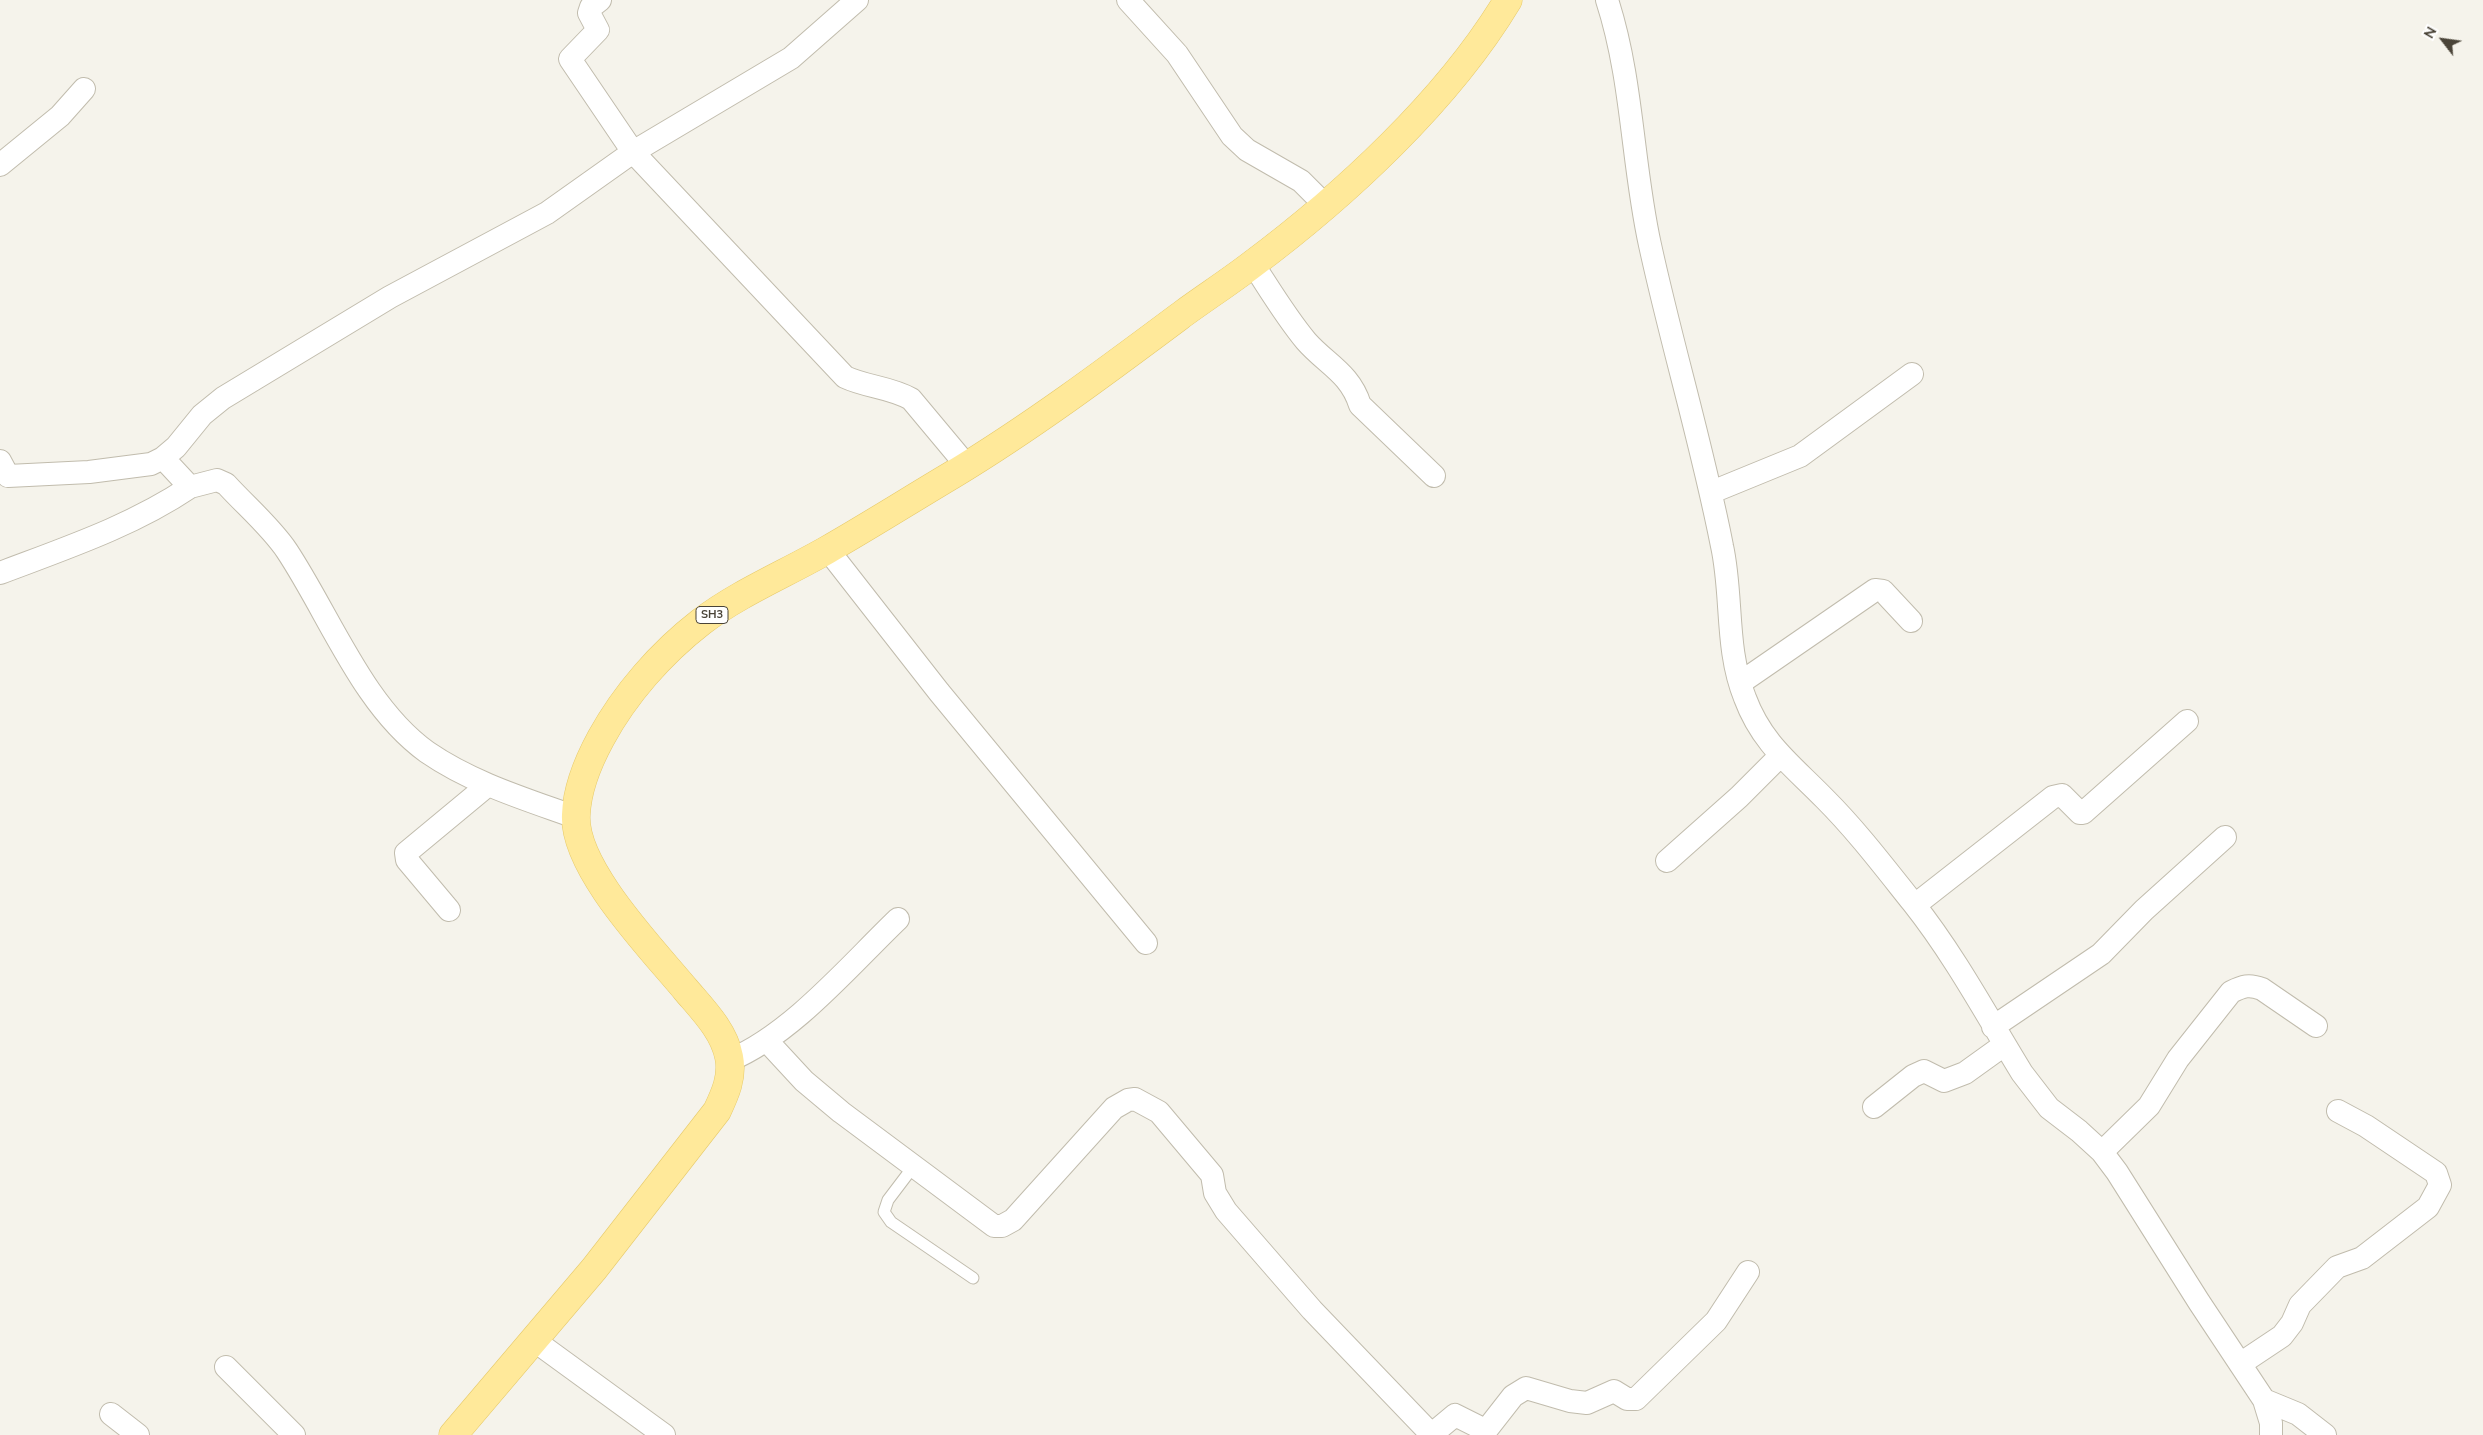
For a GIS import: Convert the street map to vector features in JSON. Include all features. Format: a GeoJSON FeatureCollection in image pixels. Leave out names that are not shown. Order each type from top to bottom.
{"type":"FeatureCollection","features":[{"type":"Feature","properties":{"kind":"main road","name":"SH3"},"geometry":{"type":"LineString","coordinates":[[454,1435],[535,1341],[717,1112],[728,1087],[730,1060],[722,1037],[704,1012],[625,916],[597,877],[581,845],[575,817],[587,770],[600,739],[625,701],[671,647],[702,621],[746,594],[828,550],[967,466],[1073,395],[1252,264],[1368,166],[1455,77],[1484,40],[1508,0]]}},
{"type":"Feature","properties":{"kind":"street"},"geometry":{"type":"LineString","coordinates":[[600,0],[591,7],[589,13],[598,30],[571,55],[570,59],[632,152],[845,377],[856,382],[900,393],[911,399],[967,466]]}},
{"type":"Feature","properties":{"kind":"street"},"geometry":{"type":"LineString","coordinates":[[3,472],[89,472],[151,464],[163,458],[176,447],[202,415],[223,398],[390,297],[547,213],[632,152],[791,58],[857,0]]}},
{"type":"Feature","properties":{"kind":"street"},"geometry":{"type":"LineString","coordinates":[[1128,0],[1177,54],[1232,136],[1247,150],[1301,181],[1325,204]]}},
{"type":"Feature","properties":{"kind":"street"},"geometry":{"type":"LineString","coordinates":[[1607,0],[1618,34],[1627,78],[1638,177],[1650,244],[1712,492],[1724,555],[1733,659],[1752,714],[1764,737],[1780,756],[1826,799],[1938,936],[2022,1073],[2049,1108],[2079,1130],[2102,1152],[2117,1172],[2264,1400],[2271,1423],[2271,1435]]}},
{"type":"Feature","properties":{"kind":"street"},"geometry":{"type":"LineString","coordinates":[[0,165],[60,116],[84,89]]}},
{"type":"Feature","properties":{"kind":"street"},"geometry":{"type":"LineString","coordinates":[[1252,264],[1305,339],[1317,353],[1344,375],[1357,395],[1360,405],[1434,476]]}},
{"type":"Feature","properties":{"kind":"street"},"geometry":{"type":"LineString","coordinates":[[1712,492],[1800,456],[1912,374]]}},
{"type":"Feature","properties":{"kind":"street"},"geometry":{"type":"LineString","coordinates":[[163,458],[190,486]]}},
{"type":"Feature","properties":{"kind":"street"},"geometry":{"type":"LineString","coordinates":[[0,573],[108,533],[166,504],[190,486],[217,480],[226,484],[286,549],[378,703],[394,723],[428,752],[488,786],[575,817]]}},
{"type":"Feature","properties":{"kind":"street"},"geometry":{"type":"LineString","coordinates":[[828,550],[939,692],[1146,943]]}},
{"type":"Feature","properties":{"kind":"street"},"geometry":{"type":"LineString","coordinates":[[1740,683],[1875,590],[1883,591],[1911,621]]}},
{"type":"Feature","properties":{"kind":"street"},"geometry":{"type":"LineString","coordinates":[[1914,905],[2053,797],[2062,795],[2080,813],[2083,813],[2187,721]]}},
{"type":"Feature","properties":{"kind":"street"},"geometry":{"type":"LineString","coordinates":[[1667,861],[1732,804],[1780,756]]}},
{"type":"Feature","properties":{"kind":"street"},"geometry":{"type":"LineString","coordinates":[[449,910],[407,860],[406,853],[488,786]]}},
{"type":"Feature","properties":{"kind":"street"},"geometry":{"type":"LineString","coordinates":[[1874,1107],[1913,1076],[1924,1071],[1944,1081],[1955,1078],[1999,1036],[2101,954],[2144,910],[2226,837]]}},
{"type":"Feature","properties":{"kind":"street"},"geometry":{"type":"LineString","coordinates":[[730,1060],[767,1041],[793,1020],[898,919]]}},
{"type":"Feature","properties":{"kind":"street"},"geometry":{"type":"LineString","coordinates":[[2102,1152],[2149,1106],[2178,1060],[2231,992],[2244,986],[2262,989],[2316,1026]]}},
{"type":"Feature","properties":{"kind":"street"},"geometry":{"type":"LineString","coordinates":[[767,1041],[804,1081],[913,1167],[994,1226],[1002,1226],[1013,1220],[1114,1108],[1128,1100],[1135,1099],[1144,1103],[1159,1112],[1212,1175],[1215,1193],[1226,1211],[1312,1310],[1432,1435],[1455,1415],[1483,1429],[1488,1428],[1513,1396],[1526,1388],[1570,1401],[1587,1403],[1614,1391],[1627,1399],[1636,1399],[1695,1344],[1716,1321],[1748,1272]]}},
{"type":"Feature","properties":{"kind":"street"},"geometry":{"type":"LineString","coordinates":[[2240,1364],[2282,1336],[2292,1323],[2300,1305],[2337,1267],[2362,1258],[2428,1207],[2438,1193],[2440,1185],[2436,1173],[2366,1126],[2338,1111]]}},
{"type":"Feature","properties":{"kind":"street"},"geometry":{"type":"LineString","coordinates":[[535,1341],[664,1434]]}},
{"type":"Feature","properties":{"kind":"street"},"geometry":{"type":"LineString","coordinates":[[226,1367],[294,1435]]}},
{"type":"Feature","properties":{"kind":"street"},"geometry":{"type":"LineString","coordinates":[[2264,1400],[2298,1414],[2325,1435]]}},
{"type":"Feature","properties":{"kind":"street"},"geometry":{"type":"LineString","coordinates":[[112,1414],[138,1435]]}},
{"type":"Feature","properties":{"kind":"lane"},"geometry":{"type":"LineString","coordinates":[[913,1167],[888,1200],[884,1212],[891,1222],[973,1278]]}}]}
